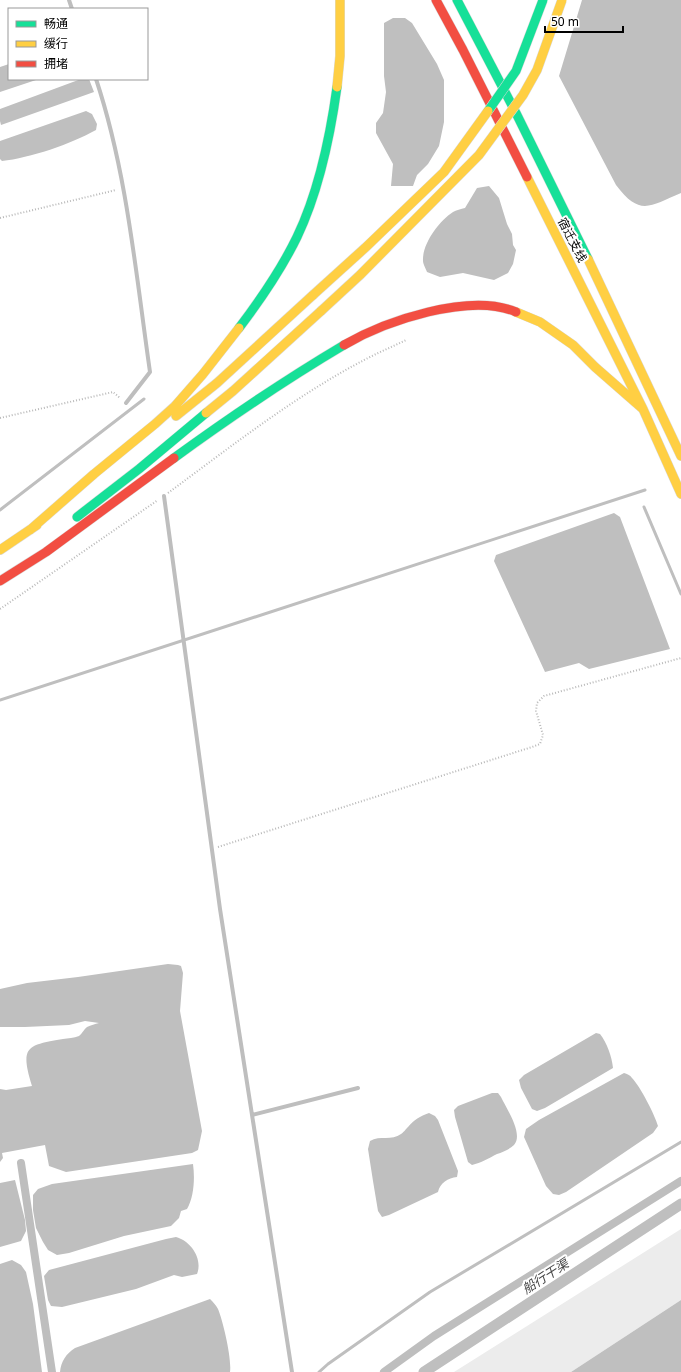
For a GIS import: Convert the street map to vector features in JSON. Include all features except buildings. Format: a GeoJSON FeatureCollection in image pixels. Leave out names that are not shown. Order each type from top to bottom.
{"type":"FeatureCollection","features":[{"type":"Feature","properties":{"kind":"highway"},"geometry":{"type":"LineString","coordinates":[[30,530],[103,466],[158,421],[183,397],[261,299],[284,260],[304,220],[317,183],[334,111],[341,36],[340,0]]}},
{"type":"Feature","properties":{"kind":"highway","name":"宿迁支线"},"geometry":{"type":"LineString","coordinates":[[436,0],[463,50],[643,408],[681,494]]}},
{"type":"Feature","properties":{"kind":"highway","name":"宿迁支线"},"geometry":{"type":"LineString","coordinates":[[458,0],[562,203],[681,456]]}},
{"type":"Feature","properties":{"kind":"highway"},"geometry":{"type":"LineString","coordinates":[[466,0],[483,48]]}},
{"type":"Feature","properties":{"kind":"highway"},"geometry":{"type":"LineString","coordinates":[[0,550],[30,530],[217,383],[366,247],[444,172],[516,71],[543,0]]}},
{"type":"Feature","properties":{"kind":"highway"},"geometry":{"type":"LineString","coordinates":[[71,522],[140,469],[233,391],[360,275],[479,155],[523,96],[537,70],[562,0]]}},
{"type":"Feature","properties":{"kind":"highway"},"geometry":{"type":"LineString","coordinates":[[0,581],[46,552],[236,412],[315,362],[360,337],[387,325],[435,310],[463,305],[505,307],[540,322],[573,345],[595,367],[643,408]]}},
{"type":"Feature","properties":{"kind":"highway"},"geometry":{"type":"LineString","coordinates":[[0,573],[59,531]]}},
{"type":"Feature","properties":{"kind":"street"},"geometry":{"type":"LineString","coordinates":[[21,1163],[52,1372]]}},
{"type":"Feature","properties":{"kind":"street"},"geometry":{"type":"LineString","coordinates":[[384,1372],[434,1336],[681,1181]]}},
{"type":"Feature","properties":{"kind":"lane"},"geometry":{"type":"LineString","coordinates":[[96,80],[123,188],[150,372],[126,403]]}},
{"type":"Feature","properties":{"kind":"lane"},"geometry":{"type":"LineString","coordinates":[[164,496],[212,849],[292,1372]]}},
{"type":"Feature","properties":{"kind":"lane"},"geometry":{"type":"LineString","coordinates":[[252,1115],[358,1088]]}},
{"type":"Feature","properties":{"kind":"path"},"geometry":{"type":"LineString","coordinates":[[0,218],[123,188]]}},
{"type":"Feature","properties":{"kind":"path"},"geometry":{"type":"LineString","coordinates":[[0,609],[164,496],[254,430],[324,383],[370,357],[406,340]]}},
{"type":"Feature","properties":{"kind":"path"},"geometry":{"type":"LineString","coordinates":[[0,418],[113,392],[126,403]]}},
{"type":"Feature","properties":{"kind":"path"},"geometry":{"type":"LineString","coordinates":[[212,849],[540,744],[543,735],[536,711],[537,703],[544,696],[681,658]]}},
{"type":"Feature","properties":{"kind":"shaded area"},"geometry":{"type":"Polygon","coordinates":[[[582,0],[681,0],[681,193],[653,205],[639,205],[632,202],[616,185],[559,76],[582,0]]]}},
{"type":"Feature","properties":{"kind":"shaded area"},"geometry":{"type":"Polygon","coordinates":[[[393,18],[405,18],[412,23],[437,64],[444,80],[444,122],[439,146],[428,164],[417,175],[413,186],[391,186],[393,164],[376,133],[376,123],[383,113],[386,92],[384,76],[384,23],[393,18]]]}},
{"type":"Feature","properties":{"kind":"shaded area"},"geometry":{"type":"Polygon","coordinates":[[[8,64],[8,80],[36,80],[0,92],[0,67],[8,64]]]}},
{"type":"Feature","properties":{"kind":"shaded area"},"geometry":{"type":"Polygon","coordinates":[[[78,80],[89,80],[94,92],[1,125],[0,109],[78,80]]]}},
{"type":"Feature","properties":{"kind":"shaded area"},"geometry":{"type":"Polygon","coordinates":[[[86,111],[92,114],[97,124],[96,130],[75,140],[37,154],[2,161],[0,159],[0,141],[86,111]]]}},
{"type":"Feature","properties":{"kind":"shaded area"},"geometry":{"type":"Polygon","coordinates":[[[489,186],[499,198],[507,224],[512,234],[513,245],[516,250],[513,264],[508,273],[494,280],[463,273],[440,277],[427,272],[423,262],[423,254],[428,240],[437,227],[454,211],[465,208],[477,188],[489,186]]]}},
{"type":"Feature","properties":{"kind":"shaded area"},"geometry":{"type":"Polygon","coordinates":[[[614,513],[620,517],[670,649],[589,669],[579,663],[545,672],[494,561],[496,555],[614,513]]]}},
{"type":"Feature","properties":{"kind":"shaded area"},"geometry":{"type":"Polygon","coordinates":[[[168,964],[181,966],[183,973],[180,1011],[202,1131],[198,1150],[192,1153],[66,1172],[49,1166],[45,1145],[2,1153],[3,1158],[0,1162],[0,1089],[6,1090],[32,1086],[28,1073],[27,1056],[29,1050],[34,1046],[41,1043],[79,1036],[87,1027],[99,1023],[85,1021],[69,1025],[0,1027],[0,989],[27,983],[168,964]]]}},
{"type":"Feature","properties":{"kind":"shaded area"},"geometry":{"type":"Polygon","coordinates":[[[596,1033],[600,1034],[607,1046],[613,1068],[545,1108],[537,1111],[532,1109],[521,1088],[519,1080],[524,1075],[596,1033]]]}},
{"type":"Feature","properties":{"kind":"shaded area"},"geometry":{"type":"Polygon","coordinates":[[[624,1073],[630,1076],[639,1087],[651,1108],[658,1126],[653,1133],[566,1192],[559,1195],[553,1194],[546,1186],[524,1137],[526,1129],[539,1120],[624,1073]]]}},
{"type":"Feature","properties":{"kind":"shaded area"},"geometry":{"type":"Polygon","coordinates":[[[492,1093],[498,1093],[501,1097],[516,1128],[517,1140],[514,1145],[508,1149],[482,1162],[472,1165],[468,1162],[454,1110],[458,1106],[492,1093]]]}},
{"type":"Feature","properties":{"kind":"shaded area"},"geometry":{"type":"Polygon","coordinates":[[[429,1113],[435,1116],[438,1120],[458,1171],[457,1177],[451,1178],[445,1182],[438,1192],[382,1217],[378,1211],[373,1181],[368,1149],[370,1141],[378,1138],[390,1138],[397,1136],[403,1133],[415,1120],[429,1113]]]}},
{"type":"Feature","properties":{"kind":"shaded area"},"geometry":{"type":"Polygon","coordinates":[[[193,1164],[194,1175],[191,1199],[187,1209],[181,1211],[179,1218],[171,1226],[124,1236],[69,1253],[57,1255],[48,1250],[36,1228],[33,1210],[33,1195],[38,1189],[52,1184],[193,1164]]]}},
{"type":"Feature","properties":{"kind":"shaded area"},"geometry":{"type":"Polygon","coordinates":[[[15,1180],[25,1220],[26,1231],[21,1241],[0,1247],[0,1183],[15,1180]]]}},
{"type":"Feature","properties":{"kind":"shaded area"},"geometry":{"type":"Polygon","coordinates":[[[681,1229],[681,1300],[571,1372],[454,1372],[681,1229]]]}},
{"type":"Feature","properties":{"kind":"shaded area"},"geometry":{"type":"Polygon","coordinates":[[[176,1237],[186,1242],[194,1251],[198,1262],[197,1274],[182,1277],[174,1275],[136,1289],[62,1307],[51,1306],[48,1300],[44,1276],[49,1270],[176,1237]]]}},
{"type":"Feature","properties":{"kind":"shaded area"},"geometry":{"type":"Polygon","coordinates":[[[12,1260],[21,1265],[26,1272],[33,1304],[42,1372],[0,1372],[0,1264],[12,1260]]]}},
{"type":"Feature","properties":{"kind":"shaded area"},"geometry":{"type":"Polygon","coordinates":[[[210,1299],[218,1309],[227,1340],[230,1372],[60,1372],[64,1358],[75,1348],[210,1299]]]}},
{"type":"Feature","properties":{"kind":"shaded area"},"geometry":{"type":"Polygon","coordinates":[[[681,1300],[681,1372],[571,1372],[681,1300]]]}},
{"type":"Feature","properties":{"kind":"waterway"},"geometry":{"type":"LineString","coordinates":[[0,510],[144,399]]}},
{"type":"Feature","properties":{"kind":"waterway"},"geometry":{"type":"LineString","coordinates":[[0,700],[645,490]]}},
{"type":"Feature","properties":{"kind":"waterway"},"geometry":{"type":"LineString","coordinates":[[644,507],[681,594]]}},
{"type":"Feature","properties":{"kind":"waterway"},"geometry":{"type":"LineString","coordinates":[[319,1372],[328,1364],[430,1292],[681,1142]]}},
{"type":"Feature","properties":{"kind":"waterway","name":"船行干渠"},"geometry":{"type":"LineString","coordinates":[[424,1372],[681,1204]]}},
{"type":"Feature","properties":{"kind":"traffic: fast"},"geometry":{"type":"LineString","coordinates":[[457,0],[516,113],[588,259]]}},
{"type":"Feature","properties":{"kind":"traffic: fast"},"geometry":{"type":"LineString","coordinates":[[488,111],[516,71],[543,0]]}},
{"type":"Feature","properties":{"kind":"traffic: fast"},"geometry":{"type":"LineString","coordinates":[[239,328],[277,273],[291,249],[305,219],[323,164],[337,87]]}},
{"type":"Feature","properties":{"kind":"traffic: fast"},"geometry":{"type":"LineString","coordinates":[[174,458],[215,428],[344,345]]}},
{"type":"Feature","properties":{"kind":"traffic: fast"},"geometry":{"type":"LineString","coordinates":[[77,517],[139,469],[206,413]]}},
{"type":"Feature","properties":{"kind":"traffic: slow"},"geometry":{"type":"LineString","coordinates":[[337,87],[340,56],[340,0]]}},
{"type":"Feature","properties":{"kind":"traffic: slow"},"geometry":{"type":"LineString","coordinates":[[321,311],[360,275],[479,155],[523,95],[537,70],[562,0]]}},
{"type":"Feature","properties":{"kind":"traffic: slow"},"geometry":{"type":"LineString","coordinates":[[313,295],[366,247],[444,172],[488,111]]}},
{"type":"Feature","properties":{"kind":"traffic: slow"},"geometry":{"type":"LineString","coordinates":[[527,177],[643,409],[681,494]]}},
{"type":"Feature","properties":{"kind":"traffic: slow"},"geometry":{"type":"LineString","coordinates":[[588,259],[681,456]]}},
{"type":"Feature","properties":{"kind":"traffic: slow"},"geometry":{"type":"LineString","coordinates":[[176,416],[217,383],[313,295]]}},
{"type":"Feature","properties":{"kind":"traffic: slow"},"geometry":{"type":"LineString","coordinates":[[206,413],[233,391],[321,311]]}},
{"type":"Feature","properties":{"kind":"traffic: slow"},"geometry":{"type":"LineString","coordinates":[[516,312],[540,322],[573,345],[595,367],[643,409]]}},
{"type":"Feature","properties":{"kind":"traffic: slow"},"geometry":{"type":"LineString","coordinates":[[30,530],[175,406],[203,374],[239,328]]}},
{"type":"Feature","properties":{"kind":"traffic: slow"},"geometry":{"type":"LineString","coordinates":[[0,550],[37,525]]}},
{"type":"Feature","properties":{"kind":"traffic: jam"},"geometry":{"type":"LineString","coordinates":[[436,0],[527,177]]}},
{"type":"Feature","properties":{"kind":"traffic: jam"},"geometry":{"type":"LineString","coordinates":[[344,345],[361,336],[404,319],[452,307],[475,305],[497,307],[516,312]]}},
{"type":"Feature","properties":{"kind":"traffic: jam"},"geometry":{"type":"LineString","coordinates":[[0,581],[46,552],[174,458]]}}]}
